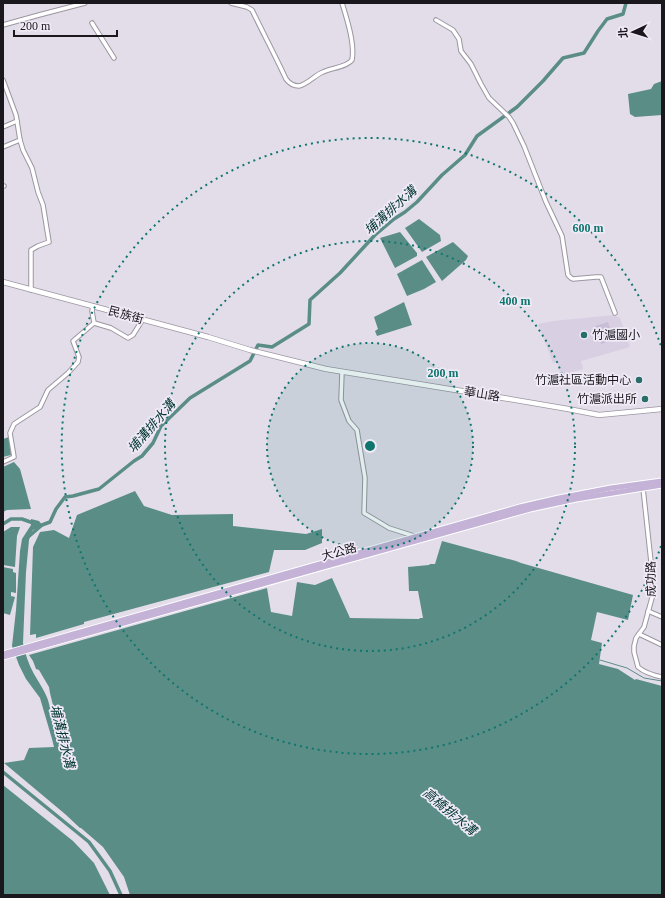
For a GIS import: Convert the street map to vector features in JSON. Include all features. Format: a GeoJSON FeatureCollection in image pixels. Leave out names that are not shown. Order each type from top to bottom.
{"type":"FeatureCollection","features":[{"type":"Feature","properties":{"kind":"main road","name":"大公路"},"geometry":{"type":"LineString","coordinates":[[13,653],[415,537],[428,536],[520,507],[611,488],[662,481]]}},
{"type":"Feature","properties":{"kind":"main road","name":"大公路"},"geometry":{"type":"LineString","coordinates":[[275,578],[530,509],[576,499],[662,485]]}},
{"type":"Feature","properties":{"kind":"main road"},"geometry":{"type":"LineString","coordinates":[[3,654],[13,653]]}},
{"type":"Feature","properties":{"kind":"main road"},"geometry":{"type":"LineString","coordinates":[[3,657],[13,653]]}},
{"type":"Feature","properties":{"kind":"street"},"geometry":{"type":"LineString","coordinates":[[3,25],[85,3]]}},
{"type":"Feature","properties":{"kind":"street"},"geometry":{"type":"LineString","coordinates":[[231,3],[247,7],[252,10],[286,79],[288,82],[298,86],[321,73],[348,64],[352,60],[353,50],[349,26],[342,3]]}},
{"type":"Feature","properties":{"kind":"street"},"geometry":{"type":"LineString","coordinates":[[436,20],[453,30],[459,39],[462,51],[471,64],[489,98],[509,116],[524,146],[546,202],[562,236],[568,275],[574,279],[601,277],[615,314]]}},
{"type":"Feature","properties":{"kind":"street"},"geometry":{"type":"LineString","coordinates":[[92,23],[114,58]]}},
{"type":"Feature","properties":{"kind":"street"},"geometry":{"type":"LineString","coordinates":[[3,80],[12,102],[23,150],[32,168],[43,205],[49,236],[49,242],[31,250],[31,290]]}},
{"type":"Feature","properties":{"kind":"street"},"geometry":{"type":"LineString","coordinates":[[3,127],[17,121]]}},
{"type":"Feature","properties":{"kind":"street"},"geometry":{"type":"LineString","coordinates":[[3,147],[20,140]]}},
{"type":"Feature","properties":{"kind":"street","name":"民族街"},"geometry":{"type":"LineString","coordinates":[[3,282],[257,351]]}},
{"type":"Feature","properties":{"kind":"street"},"geometry":{"type":"LineString","coordinates":[[93,306],[92,312],[94,323]]}},
{"type":"Feature","properties":{"kind":"street"},"geometry":{"type":"LineString","coordinates":[[94,323],[111,328],[128,338],[133,335],[143,320]]}},
{"type":"Feature","properties":{"kind":"street"},"geometry":{"type":"LineString","coordinates":[[3,462],[14,457],[10,433],[14,424],[40,407],[48,390],[75,366],[79,357],[73,340],[94,323]]}},
{"type":"Feature","properties":{"kind":"street","name":"華山路"},"geometry":{"type":"LineString","coordinates":[[257,351],[326,370],[476,393],[599,415],[662,409]]}},
{"type":"Feature","properties":{"kind":"street"},"geometry":{"type":"LineString","coordinates":[[342,372],[341,400],[349,421],[357,430],[365,478],[364,513],[389,528],[415,537]]}},
{"type":"Feature","properties":{"kind":"street","name":"成功路"},"geometry":{"type":"LineString","coordinates":[[643,488],[653,594],[644,626],[636,638],[634,649],[638,667],[650,675],[662,677]]}},
{"type":"Feature","properties":{"kind":"street"},"geometry":{"type":"LineString","coordinates":[[648,611],[662,617]]}},
{"type":"Feature","properties":{"kind":"street"},"geometry":{"type":"LineString","coordinates":[[639,634],[662,645]]}},
{"type":"Feature","properties":{"kind":"shaded area","name":"竹滬國小"},"geometry":{"type":"Polygon","coordinates":[[[614,315],[620,318],[630,347],[581,361],[583,369],[561,376],[557,362],[553,363],[538,324],[553,321],[614,315]]]}},
{"type":"Feature","properties":{"kind":"shaded area"},"geometry":{"type":"Polygon","coordinates":[[[608,322],[614,340],[601,344],[595,326],[608,322]]]}},
{"type":"Feature","properties":{"kind":"water"},"geometry":{"type":"Polygon","coordinates":[[[662,81],[662,115],[635,117],[630,114],[628,94],[651,89],[654,84],[662,81]]]}},
{"type":"Feature","properties":{"kind":"water"},"geometry":{"type":"Polygon","coordinates":[[[419,219],[440,235],[441,241],[422,252],[405,228],[419,219]]]}},
{"type":"Feature","properties":{"kind":"water"},"geometry":{"type":"Polygon","coordinates":[[[400,232],[417,253],[417,256],[395,268],[380,238],[400,232]]]}},
{"type":"Feature","properties":{"kind":"water"},"geometry":{"type":"Polygon","coordinates":[[[453,242],[468,256],[466,260],[442,281],[426,257],[453,242]]]}},
{"type":"Feature","properties":{"kind":"water"},"geometry":{"type":"Polygon","coordinates":[[[422,260],[436,282],[407,296],[397,274],[422,260]]]}},
{"type":"Feature","properties":{"kind":"water"},"geometry":{"type":"Polygon","coordinates":[[[404,302],[412,325],[377,336],[375,331],[378,329],[374,317],[404,302]]]}},
{"type":"Feature","properties":{"kind":"water"},"geometry":{"type":"Polygon","coordinates":[[[9,437],[11,455],[3,457],[3,439],[9,437]]]}},
{"type":"Feature","properties":{"kind":"water"},"geometry":{"type":"Polygon","coordinates":[[[14,462],[20,469],[31,509],[7,510],[3,512],[3,467],[14,462]]]}},
{"type":"Feature","properties":{"kind":"water"},"geometry":{"type":"Polygon","coordinates":[[[135,491],[144,506],[172,515],[233,514],[233,526],[306,534],[322,529],[322,543],[305,550],[274,550],[269,572],[84,622],[84,624],[36,638],[36,634],[30,635],[33,547],[40,532],[54,530],[69,538],[77,515],[135,491]]]}},
{"type":"Feature","properties":{"kind":"water","name":"高橋排水溝"},"geometry":{"type":"Polygon","coordinates":[[[31,519],[39,521],[43,526],[33,530],[29,540],[23,643],[30,667],[44,690],[48,700],[60,747],[63,746],[49,687],[39,670],[36,669],[29,655],[267,588],[271,612],[292,616],[297,582],[315,585],[332,578],[350,618],[423,618],[418,591],[409,591],[408,567],[435,564],[442,541],[633,595],[628,620],[597,612],[591,640],[602,643],[599,664],[618,669],[635,680],[662,686],[662,895],[130,895],[124,877],[103,847],[4,763],[24,760],[29,748],[54,747],[40,698],[26,679],[12,646],[20,551],[22,539],[31,525],[31,519]]]}},
{"type":"Feature","properties":{"kind":"water"},"geometry":{"type":"Polygon","coordinates":[[[11,527],[20,527],[17,536],[15,567],[3,565],[3,532],[11,527]]]}},
{"type":"Feature","properties":{"kind":"water"},"geometry":{"type":"Polygon","coordinates":[[[3,567],[13,569],[13,572],[16,573],[16,593],[11,592],[11,596],[15,597],[10,615],[3,613],[3,567]]]}},
{"type":"Feature","properties":{"kind":"water"},"geometry":{"type":"Polygon","coordinates":[[[3,785],[73,841],[94,863],[110,895],[3,895],[3,785]]]}},
{"type":"Feature","properties":{"kind":"waterway","name":"埔溝排水溝"},"geometry":{"type":"LineString","coordinates":[[27,538],[42,525],[50,522],[56,509],[65,497],[99,489],[142,456],[153,443],[161,426],[190,398],[250,361],[258,345],[272,347],[309,324],[310,300],[340,273],[375,235],[417,202],[442,175],[465,155],[477,136],[517,107],[563,58],[584,53],[607,19],[623,14],[626,3]]}},
{"type":"Feature","properties":{"kind":"waterway"},"geometry":{"type":"LineString","coordinates":[[3,524],[11,519],[22,519],[36,524]]}},
{"type":"Feature","properties":{"kind":"waterway"},"geometry":{"type":"LineString","coordinates":[[600,660],[627,668],[644,678],[662,681]]}},
{"type":"Feature","properties":{"kind":"waterway"},"geometry":{"type":"LineString","coordinates":[[3,772],[89,842],[110,871],[121,895]]}},
{"type":"Feature","properties":{"kind":"place","name":"竹滬國小"},"geometry":{"type":"Point","coordinates":[584,335]}},
{"type":"Feature","properties":{"kind":"place","name":"竹滬社區活動中心"},"geometry":{"type":"Point","coordinates":[639,380]}},
{"type":"Feature","properties":{"kind":"place","name":"竹滬派出所"},"geometry":{"type":"Point","coordinates":[645,399]}}]}
